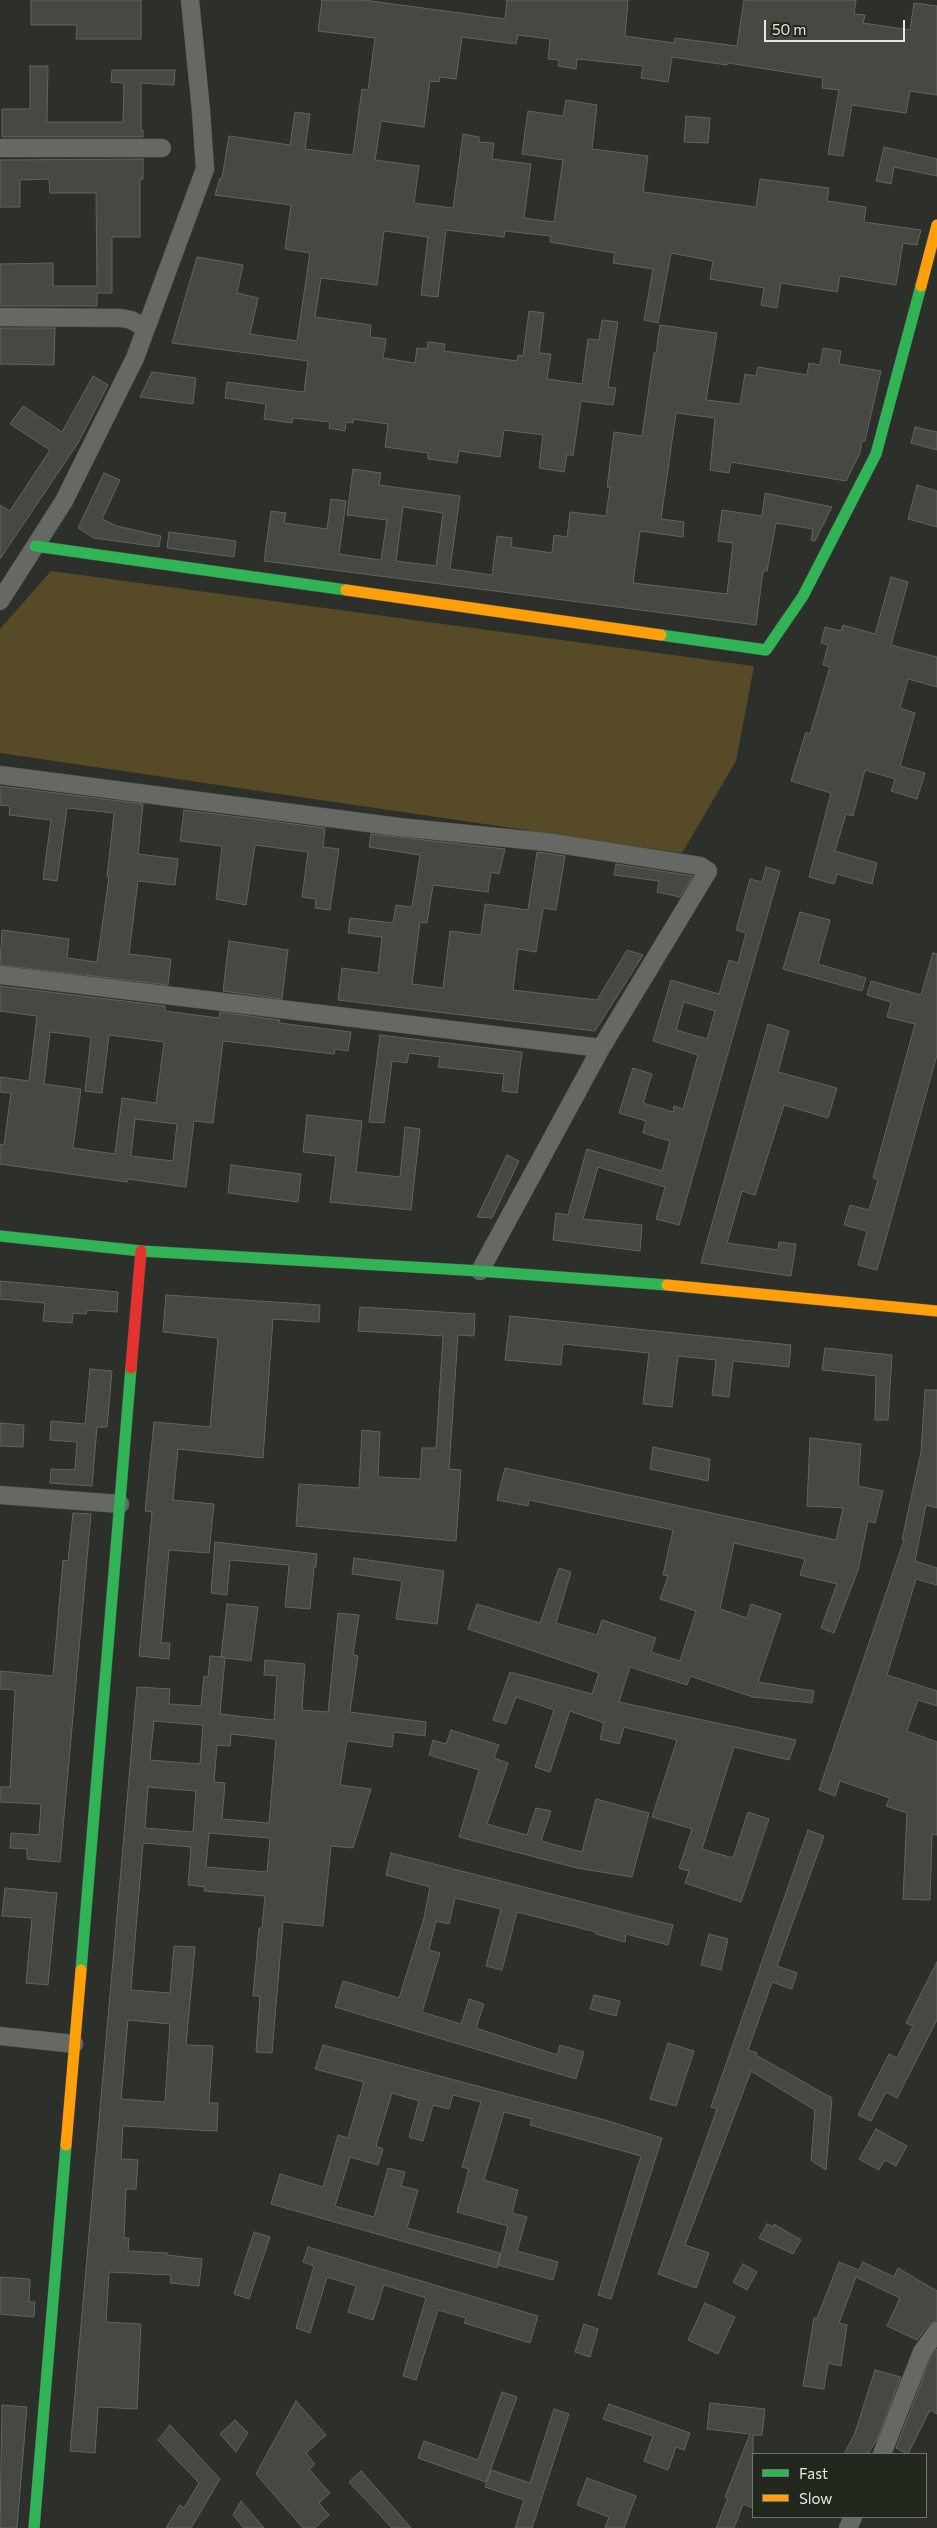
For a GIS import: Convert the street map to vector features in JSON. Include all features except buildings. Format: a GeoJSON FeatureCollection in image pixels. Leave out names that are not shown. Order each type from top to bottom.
{"type":"FeatureCollection","features":[{"type":"Feature","properties":{"kind":"street"},"geometry":{"type":"LineString","coordinates":[[0,601],[64,501],[136,358],[205,169],[202,111],[190,0]]}},
{"type":"Feature","properties":{"kind":"street"},"geometry":{"type":"LineString","coordinates":[[0,148],[162,148]]}},
{"type":"Feature","properties":{"kind":"street"},"geometry":{"type":"LineString","coordinates":[[35,546],[766,650],[803,596],[876,454],[937,225]]}},
{"type":"Feature","properties":{"kind":"street"},"geometry":{"type":"LineString","coordinates":[[0,317],[121,318],[131,320],[146,328]]}},
{"type":"Feature","properties":{"kind":"street"},"geometry":{"type":"LineString","coordinates":[[0,776],[400,827],[546,842],[700,866],[708,871],[601,1048],[480,1271]]}},
{"type":"Feature","properties":{"kind":"street"},"geometry":{"type":"LineString","coordinates":[[0,975],[601,1048]]}},
{"type":"Feature","properties":{"kind":"street"},"geometry":{"type":"LineString","coordinates":[[0,1236],[141,1251],[480,1271],[937,1311]]}},
{"type":"Feature","properties":{"kind":"street"},"geometry":{"type":"LineString","coordinates":[[34,2528],[141,1251]]}},
{"type":"Feature","properties":{"kind":"street"},"geometry":{"type":"LineString","coordinates":[[0,1495],[120,1504]]}},
{"type":"Feature","properties":{"kind":"street"},"geometry":{"type":"LineString","coordinates":[[0,2036],[74,2044]]}},
{"type":"Feature","properties":{"kind":"street"},"geometry":{"type":"LineString","coordinates":[[882,2453],[922,2352],[937,2331]]}},
{"type":"Feature","properties":{"kind":"shaded area"},"geometry":{"type":"Polygon","coordinates":[[[51,571],[754,666],[736,761],[682,853],[0,753],[0,629],[51,571]]]}},
{"type":"Feature","properties":{"kind":"traffic: fast"},"geometry":{"type":"LineString","coordinates":[[661,635],[766,650],[803,596],[876,454],[921,286]]}},
{"type":"Feature","properties":{"kind":"traffic: fast"},"geometry":{"type":"LineString","coordinates":[[35,546],[346,590]]}},
{"type":"Feature","properties":{"kind":"traffic: fast"},"geometry":{"type":"LineString","coordinates":[[0,1236],[141,1251],[480,1271],[667,1285]]}},
{"type":"Feature","properties":{"kind":"traffic: fast"},"geometry":{"type":"LineString","coordinates":[[81,1970],[131,1368]]}},
{"type":"Feature","properties":{"kind":"traffic: fast"},"geometry":{"type":"LineString","coordinates":[[34,2528],[66,2145]]}},
{"type":"Feature","properties":{"kind":"traffic: slow"},"geometry":{"type":"LineString","coordinates":[[921,286],[937,225]]}},
{"type":"Feature","properties":{"kind":"traffic: slow"},"geometry":{"type":"LineString","coordinates":[[346,590],[661,635]]}},
{"type":"Feature","properties":{"kind":"traffic: slow"},"geometry":{"type":"LineString","coordinates":[[667,1285],[937,1311]]}},
{"type":"Feature","properties":{"kind":"traffic: slow"},"geometry":{"type":"LineString","coordinates":[[66,2145],[81,1970]]}},
{"type":"Feature","properties":{"kind":"traffic: jam"},"geometry":{"type":"LineString","coordinates":[[131,1368],[141,1251]]}}]}
